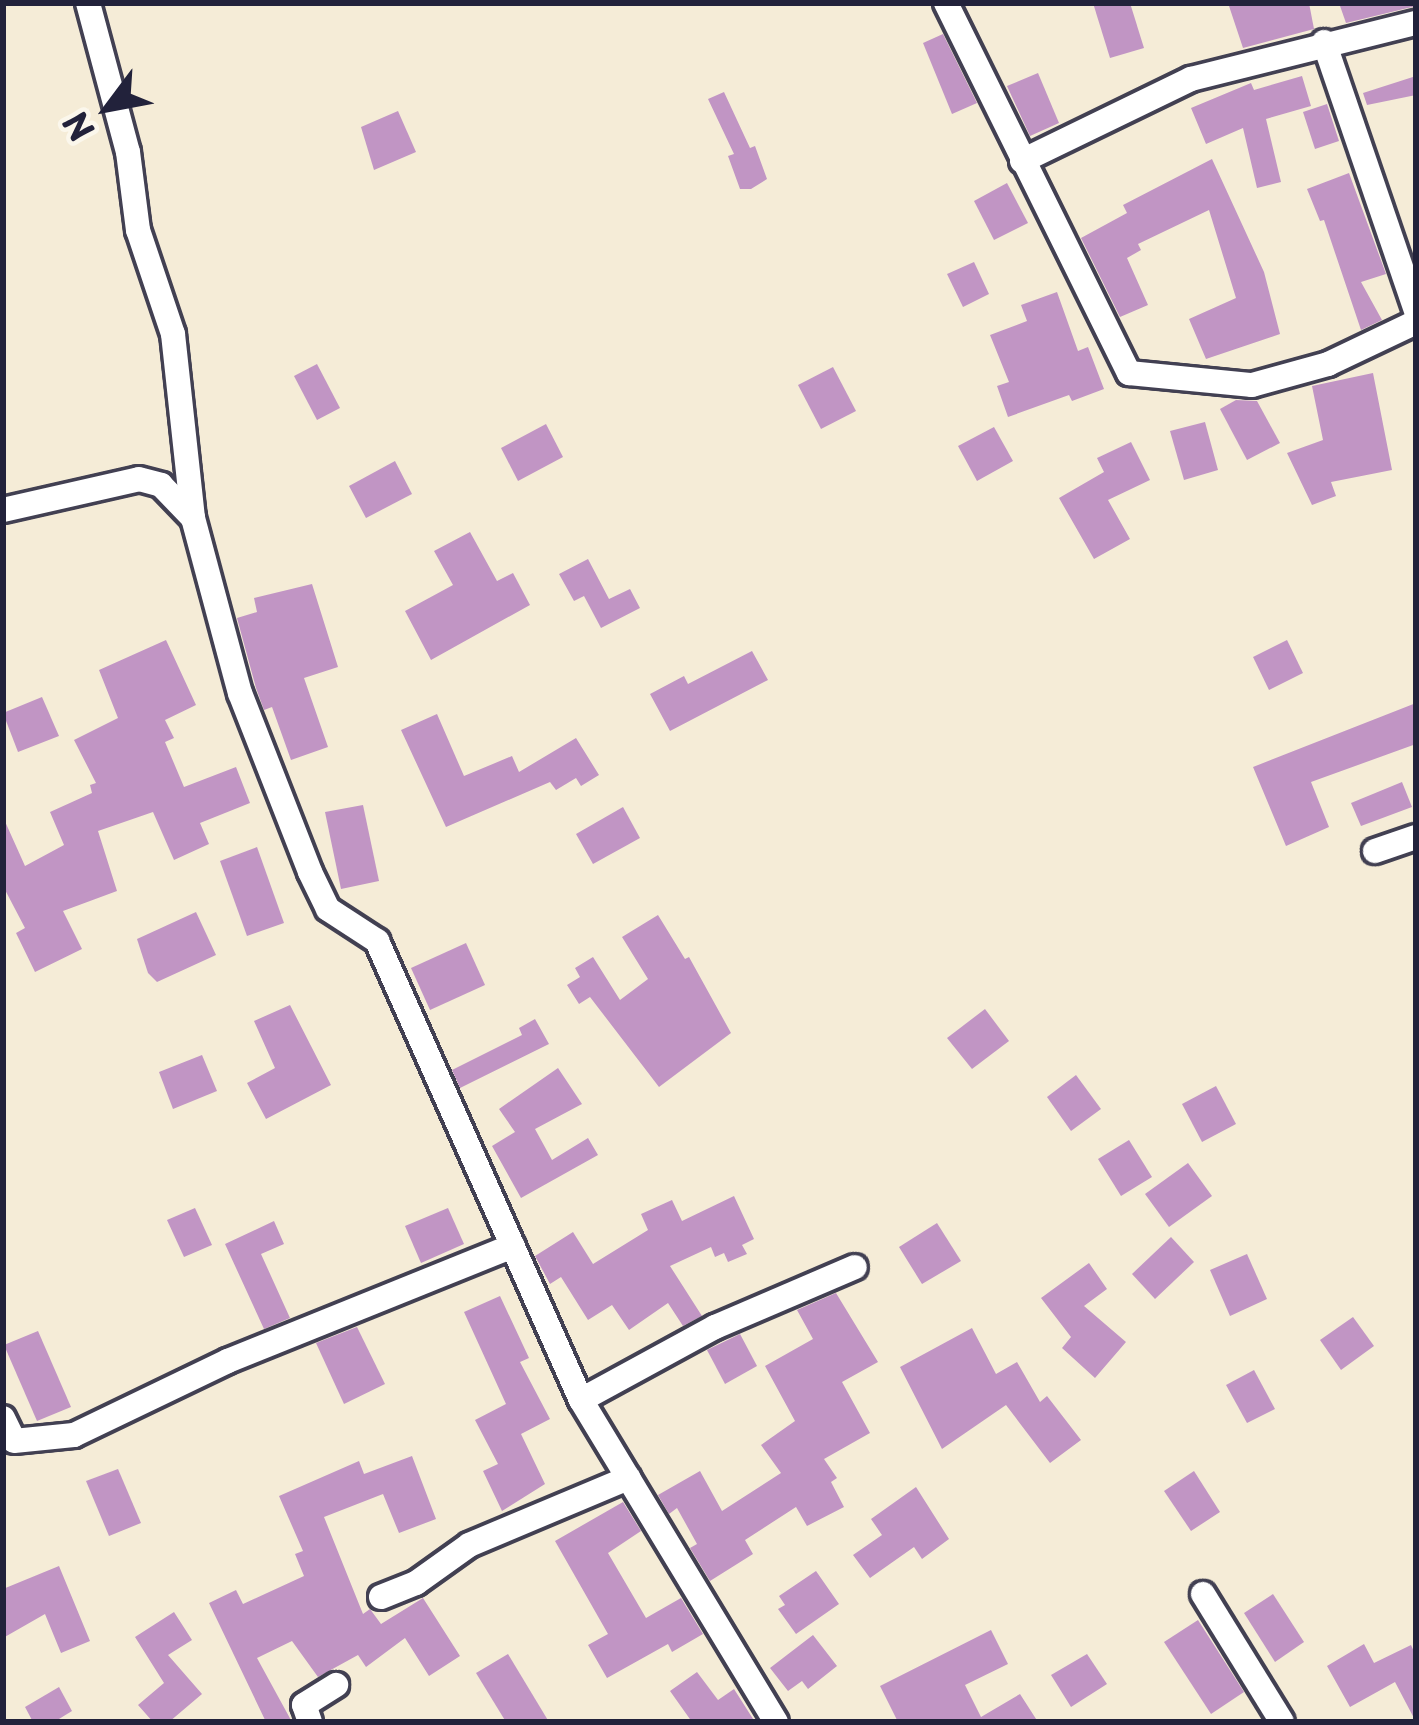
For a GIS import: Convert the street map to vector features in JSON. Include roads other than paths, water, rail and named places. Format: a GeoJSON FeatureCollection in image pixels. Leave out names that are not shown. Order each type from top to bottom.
{"type":"FeatureCollection","features":[{"type":"Feature","properties":{"kind":"street"},"geometry":{"type":"LineString","coordinates":[[88,3],[133,171],[138,230],[173,334],[193,518],[240,693],[310,872],[328,909],[376,941],[581,1400],[776,1722]]}},
{"type":"Feature","properties":{"kind":"street"},"geometry":{"type":"LineString","coordinates":[[946,3],[1129,373],[1252,385],[1328,364],[1416,322]]}},
{"type":"Feature","properties":{"kind":"street"},"geometry":{"type":"LineString","coordinates":[[1022,160],[1191,79],[1324,42],[1416,23]]}},
{"type":"Feature","properties":{"kind":"street"},"geometry":{"type":"LineString","coordinates":[[1324,42],[1416,311]]}},
{"type":"Feature","properties":{"kind":"street"},"geometry":{"type":"LineString","coordinates":[[3,510],[139,478],[161,485],[193,518]]}},
{"type":"Feature","properties":{"kind":"street"},"geometry":{"type":"LineString","coordinates":[[1375,851],[1416,837]]}},
{"type":"Feature","properties":{"kind":"street"},"geometry":{"type":"LineString","coordinates":[[3,1418],[14,1442],[74,1435],[229,1360],[513,1246]]}},
{"type":"Feature","properties":{"kind":"street"},"geometry":{"type":"LineString","coordinates":[[581,1400],[715,1327],[855,1267]]}},
{"type":"Feature","properties":{"kind":"street"},"geometry":{"type":"LineString","coordinates":[[381,1598],[416,1583],[469,1545],[628,1478]]}},
{"type":"Feature","properties":{"kind":"street"},"geometry":{"type":"LineString","coordinates":[[1203,1594],[1282,1722]]}},
{"type":"Feature","properties":{"kind":"street"},"geometry":{"type":"LineString","coordinates":[[310,1722],[304,1705],[336,1685]]}}]}
